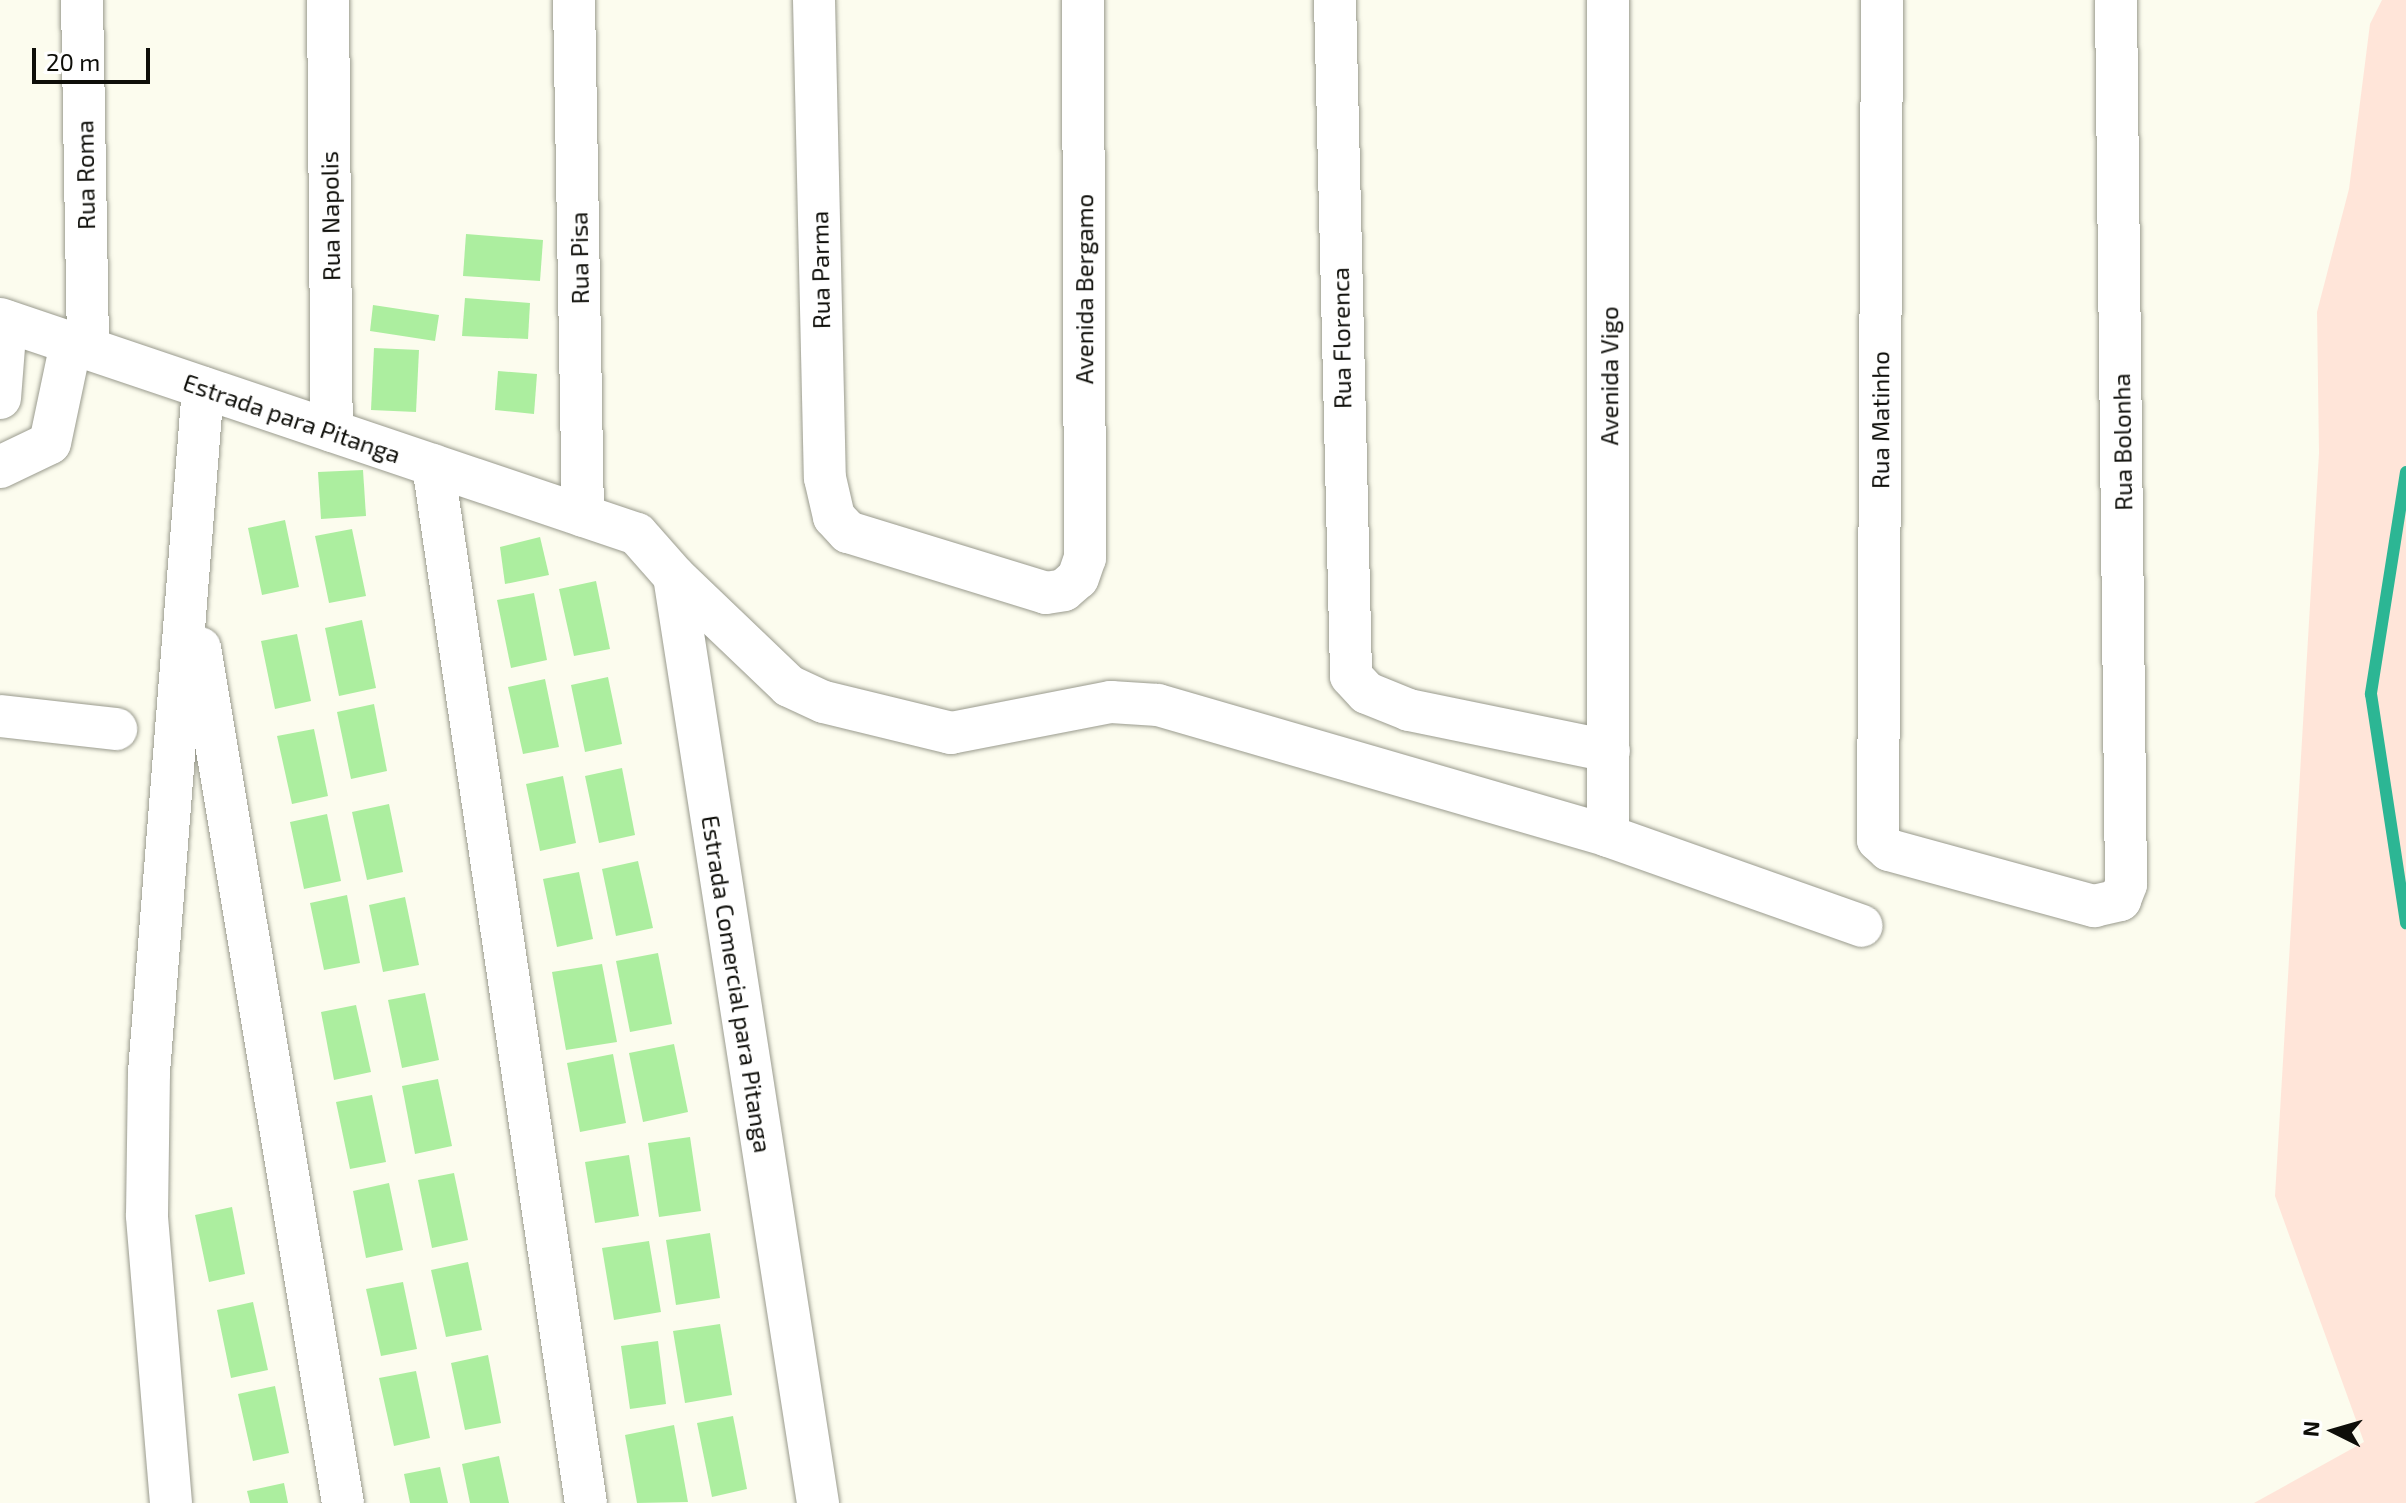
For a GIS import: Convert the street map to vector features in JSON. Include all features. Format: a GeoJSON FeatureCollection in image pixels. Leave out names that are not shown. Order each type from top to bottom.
{"type":"FeatureCollection","features":[{"type":"Feature","properties":{"kind":"street","name":"Rua Roma"},"geometry":{"type":"LineString","coordinates":[[0,467],[50,443],[79,346],[82,0]]}},
{"type":"Feature","properties":{"kind":"street","name":"Rua Napolis"},"geometry":{"type":"LineString","coordinates":[[328,0],[332,431]]}},
{"type":"Feature","properties":{"kind":"street","name":"Rua Pisa"},"geometry":{"type":"LineString","coordinates":[[574,0],[583,516]]}},
{"type":"Feature","properties":{"kind":"street","name":"Rua Parma"},"geometry":{"type":"LineString","coordinates":[[814,0],[825,478],[834,517],[848,532],[1046,593],[1064,590],[1078,578]]}},
{"type":"Feature","properties":{"kind":"street","name":"Avenida Bergamo"},"geometry":{"type":"LineString","coordinates":[[1078,578],[1085,558],[1083,0]]}},
{"type":"Feature","properties":{"kind":"street","name":"Rua Florenca"},"geometry":{"type":"LineString","coordinates":[[1335,0],[1351,676],[1367,693],[1409,710],[1609,751]]}},
{"type":"Feature","properties":{"kind":"street","name":"Avenida Vigo"},"geometry":{"type":"LineString","coordinates":[[1608,0],[1608,836]]}},
{"type":"Feature","properties":{"kind":"street","name":"Rua Matinho"},"geometry":{"type":"LineString","coordinates":[[1882,0],[1878,840],[1889,850],[2094,906],[2120,900],[2126,884]]}},
{"type":"Feature","properties":{"kind":"street","name":"Rua Bolonha"},"geometry":{"type":"LineString","coordinates":[[2116,0],[2126,884]]}},
{"type":"Feature","properties":{"kind":"street","name":"Estrada para Pitanga"},"geometry":{"type":"LineString","coordinates":[[3,320],[583,516]]}},
{"type":"Feature","properties":{"kind":"street"},"geometry":{"type":"LineString","coordinates":[[0,398],[3,320]]}},
{"type":"Feature","properties":{"kind":"street"},"geometry":{"type":"LineString","coordinates":[[171,1503],[147,1215],[149,1072],[203,388]]}},
{"type":"Feature","properties":{"kind":"street"},"geometry":{"type":"LineString","coordinates":[[433,465],[586,1503]]}},
{"type":"Feature","properties":{"kind":"street"},"geometry":{"type":"LineString","coordinates":[[583,516],[637,534],[674,576],[789,686],[824,702],[951,733],[1111,702],[1158,705],[1608,836],[1862,926]]}},
{"type":"Feature","properties":{"kind":"street","name":"Estrada Comercial para Pitanga"},"geometry":{"type":"LineString","coordinates":[[674,576],[818,1503]]}},
{"type":"Feature","properties":{"kind":"street"},"geometry":{"type":"LineString","coordinates":[[189,587],[343,1503]]}},
{"type":"Feature","properties":{"kind":"street"},"geometry":{"type":"LineString","coordinates":[[0,716],[116,729]]}},
{"type":"Feature","properties":{"kind":"shaded area"},"geometry":{"type":"Polygon","coordinates":[[[2382,0],[2406,0],[2406,1503],[2254,1503],[2364,1442],[2275,1196],[2319,453],[2317,312],[2349,189],[2370,24],[2382,0]]]}},
{"type":"Feature","properties":{"kind":"building"},"geometry":{"type":"Polygon","coordinates":[[[466,234],[543,240],[540,281],[463,276],[466,234]]]}},
{"type":"Feature","properties":{"kind":"building"},"geometry":{"type":"Polygon","coordinates":[[[465,298],[530,303],[528,339],[462,336],[465,298]]]}},
{"type":"Feature","properties":{"kind":"building"},"geometry":{"type":"Polygon","coordinates":[[[373,305],[439,315],[435,341],[370,331],[373,305]]]}},
{"type":"Feature","properties":{"kind":"building"},"geometry":{"type":"Polygon","coordinates":[[[374,348],[419,350],[416,412],[371,410],[374,348]]]}},
{"type":"Feature","properties":{"kind":"building"},"geometry":{"type":"Polygon","coordinates":[[[498,371],[537,374],[534,414],[495,410],[498,371]]]}},
{"type":"Feature","properties":{"kind":"building"},"geometry":{"type":"Polygon","coordinates":[[[363,470],[366,516],[321,519],[318,472],[363,470]]]}},
{"type":"Feature","properties":{"kind":"building"},"geometry":{"type":"Polygon","coordinates":[[[285,520],[299,587],[262,595],[248,528],[285,520]]]}},
{"type":"Feature","properties":{"kind":"building"},"geometry":{"type":"Polygon","coordinates":[[[352,529],[366,596],[329,603],[315,536],[352,529]]]}},
{"type":"Feature","properties":{"kind":"building"},"geometry":{"type":"Polygon","coordinates":[[[540,537],[549,575],[505,584],[500,547],[540,537]]]}},
{"type":"Feature","properties":{"kind":"building"},"geometry":{"type":"Polygon","coordinates":[[[596,581],[610,649],[574,656],[559,589],[596,581]]]}},
{"type":"Feature","properties":{"kind":"building"},"geometry":{"type":"Polygon","coordinates":[[[534,593],[547,660],[511,668],[497,600],[534,593]]]}},
{"type":"Feature","properties":{"kind":"building"},"geometry":{"type":"Polygon","coordinates":[[[362,620],[376,688],[339,696],[325,628],[362,620]]]}},
{"type":"Feature","properties":{"kind":"building"},"geometry":{"type":"Polygon","coordinates":[[[297,634],[311,701],[275,709],[261,641],[297,634]]]}},
{"type":"Feature","properties":{"kind":"building"},"geometry":{"type":"Polygon","coordinates":[[[608,677],[622,744],[585,752],[571,685],[608,677]]]}},
{"type":"Feature","properties":{"kind":"building"},"geometry":{"type":"Polygon","coordinates":[[[545,679],[559,747],[523,754],[508,687],[545,679]]]}},
{"type":"Feature","properties":{"kind":"building"},"geometry":{"type":"Polygon","coordinates":[[[374,704],[387,771],[351,779],[337,712],[374,704]]]}},
{"type":"Feature","properties":{"kind":"building"},"geometry":{"type":"Polygon","coordinates":[[[314,729],[328,796],[292,804],[277,736],[314,729]]]}},
{"type":"Feature","properties":{"kind":"building"},"geometry":{"type":"Polygon","coordinates":[[[622,768],[635,835],[599,843],[585,776],[622,768]]]}},
{"type":"Feature","properties":{"kind":"building"},"geometry":{"type":"Polygon","coordinates":[[[563,776],[576,843],[540,851],[526,784],[563,776]]]}},
{"type":"Feature","properties":{"kind":"building"},"geometry":{"type":"Polygon","coordinates":[[[389,804],[403,872],[367,880],[352,812],[389,804]]]}},
{"type":"Feature","properties":{"kind":"building"},"geometry":{"type":"Polygon","coordinates":[[[327,814],[341,881],[304,889],[290,822],[327,814]]]}},
{"type":"Feature","properties":{"kind":"building"},"geometry":{"type":"Polygon","coordinates":[[[638,861],[653,928],[616,936],[602,869],[638,861]]]}},
{"type":"Feature","properties":{"kind":"building"},"geometry":{"type":"Polygon","coordinates":[[[579,872],[593,939],[557,947],[543,879],[579,872]]]}},
{"type":"Feature","properties":{"kind":"building"},"geometry":{"type":"Polygon","coordinates":[[[347,895],[360,963],[324,970],[310,903],[347,895]]]}},
{"type":"Feature","properties":{"kind":"building"},"geometry":{"type":"Polygon","coordinates":[[[405,897],[419,965],[383,972],[369,905],[405,897]]]}},
{"type":"Feature","properties":{"kind":"building"},"geometry":{"type":"Polygon","coordinates":[[[658,953],[672,1024],[630,1032],[616,961],[658,953]]]}},
{"type":"Feature","properties":{"kind":"building"},"geometry":{"type":"Polygon","coordinates":[[[602,964],[617,1042],[566,1050],[552,972],[602,964]]]}},
{"type":"Feature","properties":{"kind":"building"},"geometry":{"type":"Polygon","coordinates":[[[425,993],[439,1060],[402,1068],[388,1000],[425,993]]]}},
{"type":"Feature","properties":{"kind":"building"},"geometry":{"type":"Polygon","coordinates":[[[356,1005],[371,1072],[334,1080],[321,1012],[356,1005]]]}},
{"type":"Feature","properties":{"kind":"building"},"geometry":{"type":"Polygon","coordinates":[[[674,1044],[688,1112],[643,1122],[629,1053],[674,1044]]]}},
{"type":"Feature","properties":{"kind":"building"},"geometry":{"type":"Polygon","coordinates":[[[613,1054],[626,1123],[580,1132],[567,1063],[613,1054]]]}},
{"type":"Feature","properties":{"kind":"building"},"geometry":{"type":"Polygon","coordinates":[[[438,1079],[452,1146],[415,1154],[402,1086],[438,1079]]]}},
{"type":"Feature","properties":{"kind":"building"},"geometry":{"type":"Polygon","coordinates":[[[372,1095],[386,1162],[350,1169],[336,1102],[372,1095]]]}},
{"type":"Feature","properties":{"kind":"building"},"geometry":{"type":"Polygon","coordinates":[[[690,1137],[701,1211],[659,1217],[648,1143],[690,1137]]]}},
{"type":"Feature","properties":{"kind":"building"},"geometry":{"type":"Polygon","coordinates":[[[629,1155],[639,1216],[595,1223],[585,1162],[629,1155]]]}},
{"type":"Feature","properties":{"kind":"building"},"geometry":{"type":"Polygon","coordinates":[[[454,1173],[468,1240],[432,1248],[418,1180],[454,1173]]]}},
{"type":"Feature","properties":{"kind":"building"},"geometry":{"type":"Polygon","coordinates":[[[389,1183],[403,1250],[366,1258],[353,1191],[389,1183]]]}},
{"type":"Feature","properties":{"kind":"building"},"geometry":{"type":"Polygon","coordinates":[[[232,1207],[245,1274],[209,1282],[195,1215],[232,1207]]]}},
{"type":"Feature","properties":{"kind":"building"},"geometry":{"type":"Polygon","coordinates":[[[710,1233],[720,1298],[676,1305],[666,1240],[710,1233]]]}},
{"type":"Feature","properties":{"kind":"building"},"geometry":{"type":"Polygon","coordinates":[[[649,1241],[661,1312],[614,1320],[602,1248],[649,1241]]]}},
{"type":"Feature","properties":{"kind":"building"},"geometry":{"type":"Polygon","coordinates":[[[468,1262],[482,1330],[446,1337],[431,1270],[468,1262]]]}},
{"type":"Feature","properties":{"kind":"building"},"geometry":{"type":"Polygon","coordinates":[[[403,1282],[417,1349],[381,1356],[366,1289],[403,1282]]]}},
{"type":"Feature","properties":{"kind":"building"},"geometry":{"type":"Polygon","coordinates":[[[253,1302],[268,1370],[231,1378],[217,1310],[253,1302]]]}},
{"type":"Feature","properties":{"kind":"building"},"geometry":{"type":"Polygon","coordinates":[[[720,1324],[732,1395],[685,1403],[673,1331],[720,1324]]]}},
{"type":"Feature","properties":{"kind":"building"},"geometry":{"type":"Polygon","coordinates":[[[658,1341],[666,1404],[630,1409],[621,1346],[658,1341]]]}},
{"type":"Feature","properties":{"kind":"building"},"geometry":{"type":"Polygon","coordinates":[[[488,1355],[501,1423],[465,1430],[451,1363],[488,1355]]]}},
{"type":"Feature","properties":{"kind":"building"},"geometry":{"type":"Polygon","coordinates":[[[416,1371],[430,1438],[394,1446],[379,1378],[416,1371]]]}},
{"type":"Feature","properties":{"kind":"building"},"geometry":{"type":"Polygon","coordinates":[[[275,1386],[289,1453],[253,1461],[238,1394],[275,1386]]]}},
{"type":"Feature","properties":{"kind":"building"},"geometry":{"type":"Polygon","coordinates":[[[733,1416],[747,1489],[712,1497],[697,1423],[733,1416]]]}},
{"type":"Feature","properties":{"kind":"building"},"geometry":{"type":"Polygon","coordinates":[[[674,1425],[688,1502],[637,1503],[625,1435],[674,1425]]]}},
{"type":"Feature","properties":{"kind":"building"},"geometry":{"type":"Polygon","coordinates":[[[499,1456],[509,1503],[470,1503],[462,1464],[499,1456]]]}},
{"type":"Feature","properties":{"kind":"building"},"geometry":{"type":"Polygon","coordinates":[[[440,1467],[448,1503],[410,1503],[404,1474],[440,1467]]]}},
{"type":"Feature","properties":{"kind":"building"},"geometry":{"type":"Polygon","coordinates":[[[284,1483],[288,1503],[250,1503],[247,1491],[284,1483]]]}},
{"type":"Feature","properties":{"kind":"waterway"},"geometry":{"type":"LineString","coordinates":[[2406,472],[2371,694],[2406,923]]}}]}
